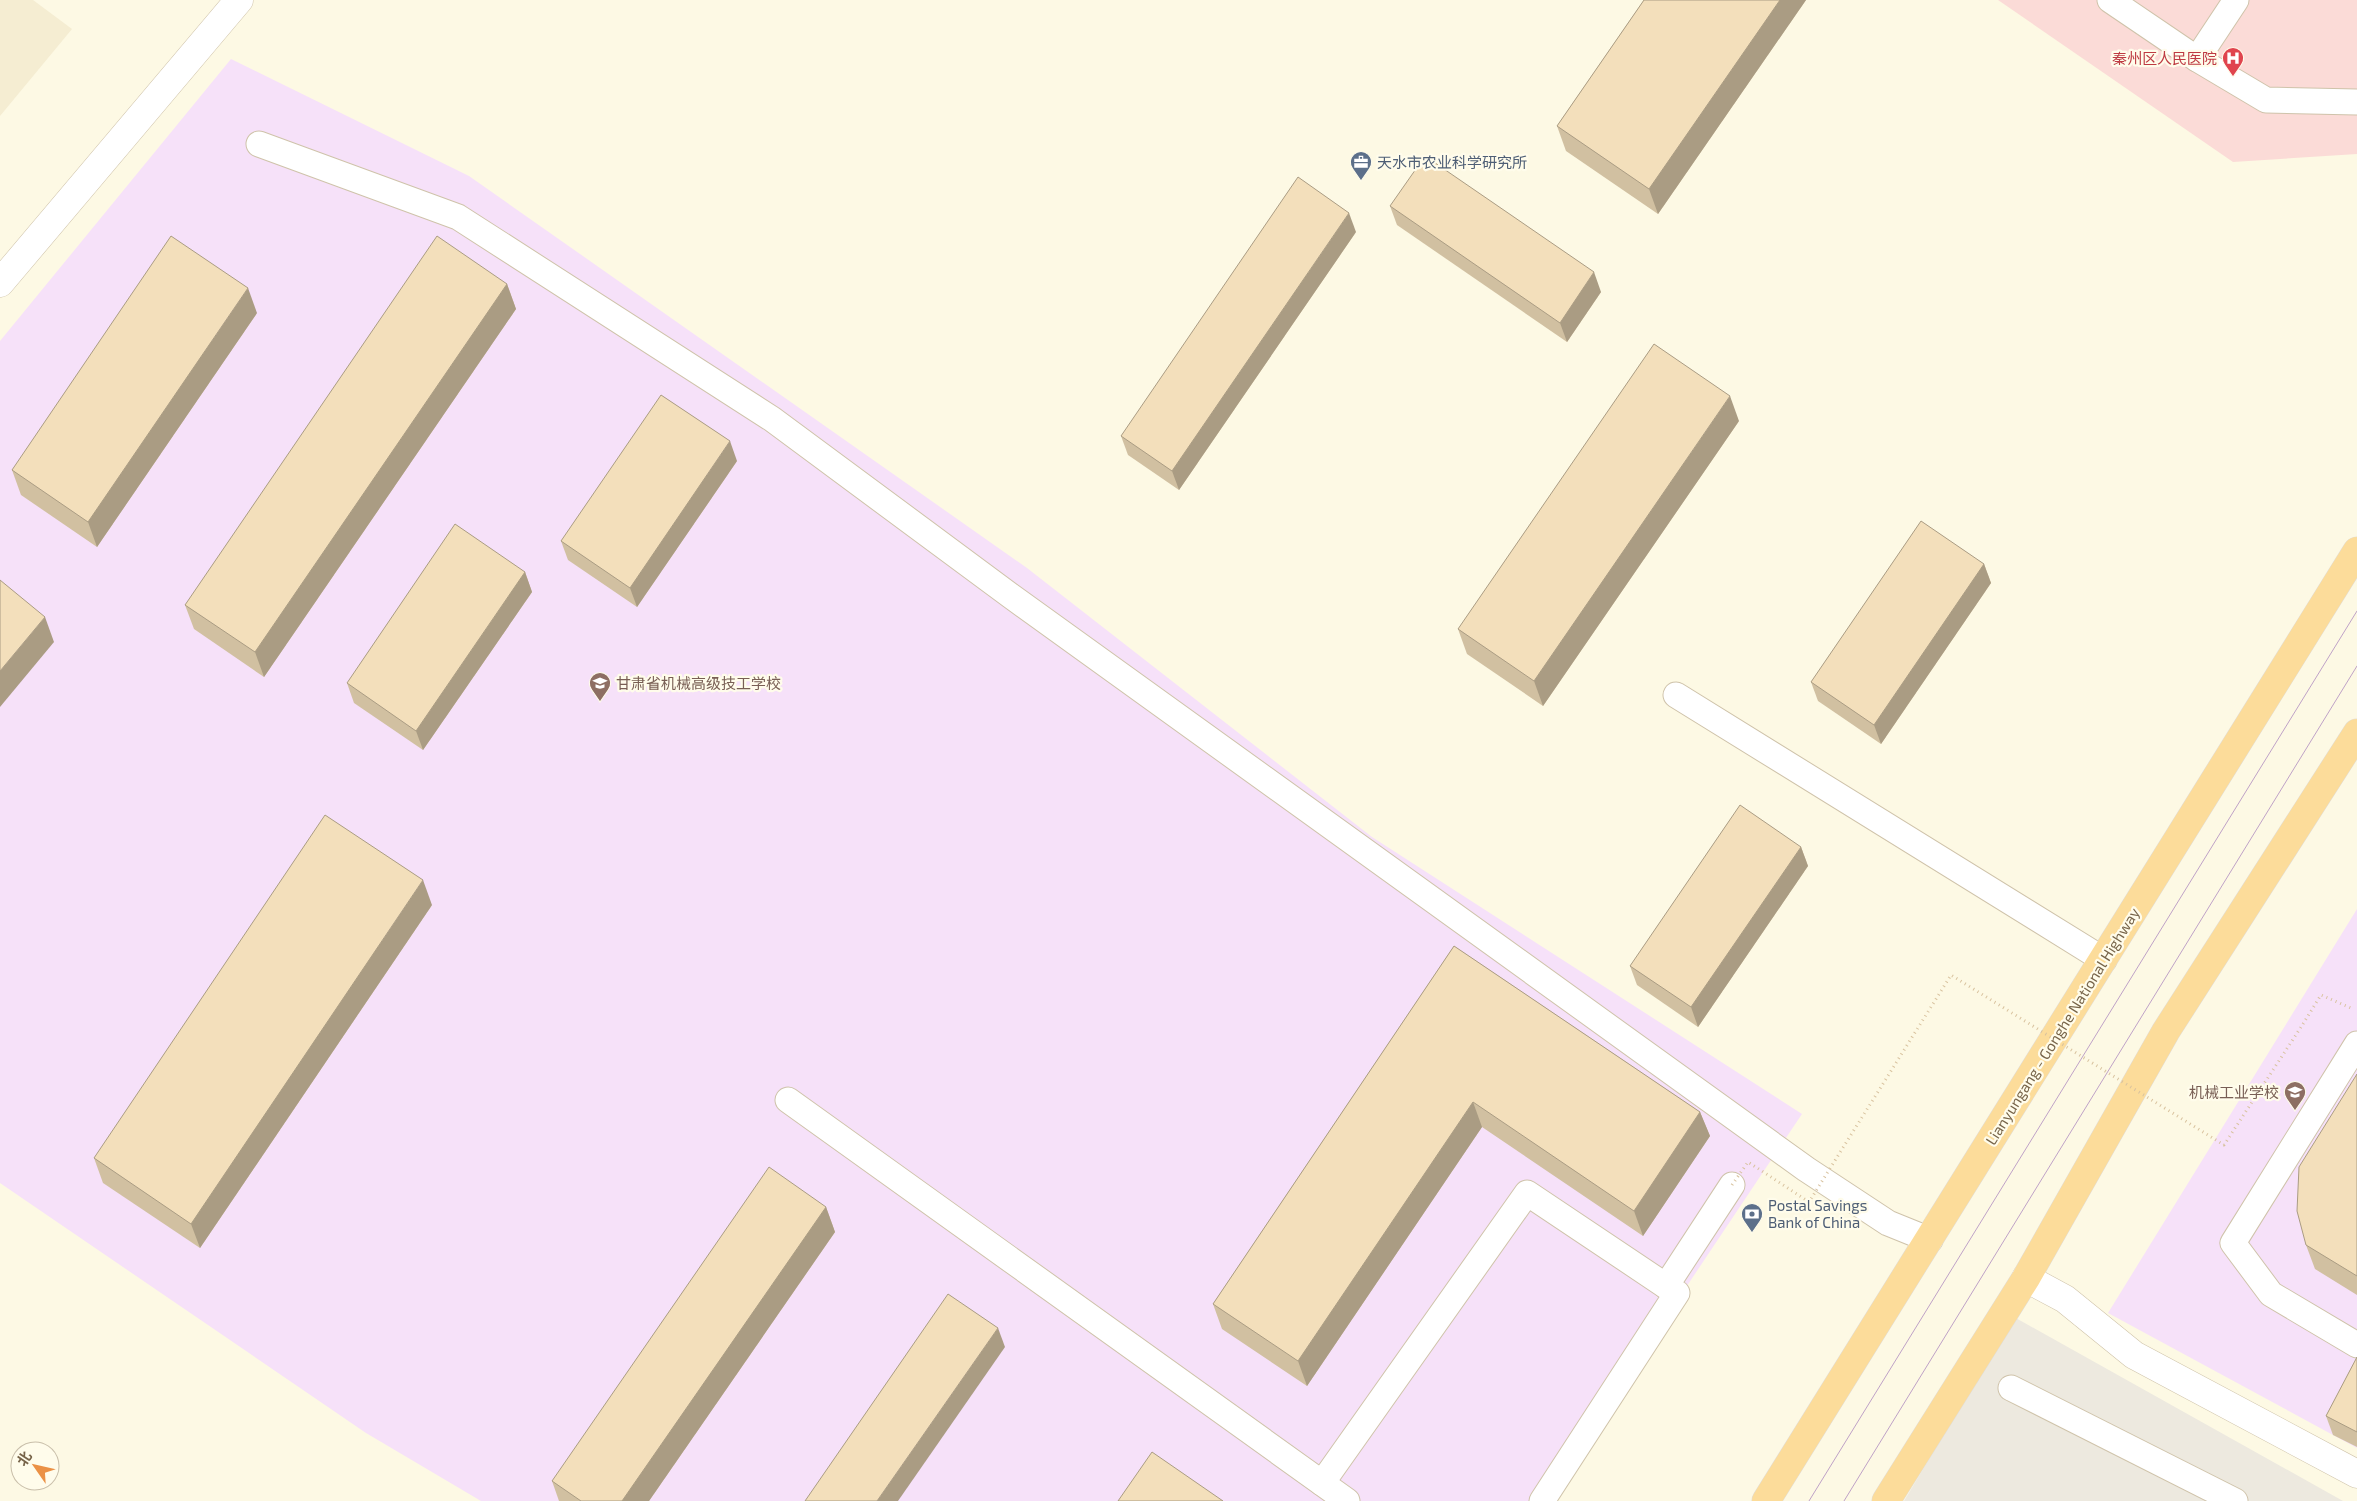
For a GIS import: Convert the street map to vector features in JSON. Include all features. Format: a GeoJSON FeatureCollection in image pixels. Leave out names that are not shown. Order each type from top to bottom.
{"type":"FeatureCollection","features":[{"type":"Feature","properties":{"kind":"highway","name":"Lianyungang - Gonghe National Highway"},"geometry":{"type":"LineString","coordinates":[[1766,1501],[2357,551]]}},
{"type":"Feature","properties":{"kind":"highway"},"geometry":{"type":"LineString","coordinates":[[1886,1501],[2026,1278],[2166,1031],[2357,733]]}},
{"type":"Feature","properties":{"kind":"street"},"geometry":{"type":"LineString","coordinates":[[0,283],[239,0]]}},
{"type":"Feature","properties":{"kind":"street"},"geometry":{"type":"LineString","coordinates":[[2026,1278],[2064,1299],[2134,1355],[2357,1474]]}},
{"type":"Feature","properties":{"kind":"lane"},"geometry":{"type":"LineString","coordinates":[[2110,0],[2197,59],[2266,100],[2357,102]]}},
{"type":"Feature","properties":{"kind":"lane"},"geometry":{"type":"LineString","coordinates":[[2197,59],[2236,0]]}},
{"type":"Feature","properties":{"kind":"lane"},"geometry":{"type":"LineString","coordinates":[[259,144],[458,217],[772,419],[1011,596],[1798,1163],[1888,1223],[1930,1240]]}},
{"type":"Feature","properties":{"kind":"lane"},"geometry":{"type":"LineString","coordinates":[[1676,694],[2104,960]]}},
{"type":"Feature","properties":{"kind":"lane"},"geometry":{"type":"LineString","coordinates":[[2357,1044],[2233,1244],[2271,1294],[2357,1345]]}},
{"type":"Feature","properties":{"kind":"lane"},"geometry":{"type":"LineString","coordinates":[[788,1100],[1347,1501]]}},
{"type":"Feature","properties":{"kind":"lane"},"geometry":{"type":"LineString","coordinates":[[1666,1286],[1732,1185]]}},
{"type":"Feature","properties":{"kind":"lane"},"geometry":{"type":"LineString","coordinates":[[1322,1483],[1526,1193],[1677,1293],[1542,1501]]}},
{"type":"Feature","properties":{"kind":"lane"},"geometry":{"type":"LineString","coordinates":[[2011,1388],[2235,1501]]}},
{"type":"Feature","properties":{"kind":"path"},"geometry":{"type":"LineString","coordinates":[[1732,1185],[1748,1162],[1809,1202],[1951,975],[2224,1145],[2321,995],[2357,1011]]}},
{"type":"Feature","properties":{"kind":"shaded area"},"geometry":{"type":"Polygon","coordinates":[[[0,0],[33,0],[72,29],[0,116],[0,0]]]}},
{"type":"Feature","properties":{"kind":"shaded area","name":"秦州区人民医院"},"geometry":{"type":"Polygon","coordinates":[[[1998,0],[2357,0],[2357,154],[2233,162],[1998,0]]]}},
{"type":"Feature","properties":{"kind":"shaded area","name":"甘肃省机械高级技工学校"},"geometry":{"type":"Polygon","coordinates":[[[231,59],[469,176],[1027,568],[1372,837],[1802,1114],[1543,1501],[481,1501],[366,1433],[0,1183],[0,341],[231,59]]]}},
{"type":"Feature","properties":{"kind":"shaded area","name":"机械工业学校"},"geometry":{"type":"Polygon","coordinates":[[[2357,909],[2357,1448],[2108,1313],[2357,909]]]}},
{"type":"Feature","properties":{"kind":"shaded area"},"geometry":{"type":"Polygon","coordinates":[[[2014,1317],[2343,1501],[1904,1501],[2014,1317]]]}},
{"type":"Feature","properties":{"kind":"building"},"geometry":{"type":"Polygon","coordinates":[[[1644,0],[1780,0],[1649,189],[1557,126],[1644,0]]]}},
{"type":"Feature","properties":{"kind":"building"},"geometry":{"type":"Polygon","coordinates":[[[1425,156],[1594,272],[1560,323],[1390,206],[1425,156]]]}},
{"type":"Feature","properties":{"kind":"building"},"geometry":{"type":"Polygon","coordinates":[[[1298,177],[1349,213],[1172,471],[1121,436],[1298,177]]]}},
{"type":"Feature","properties":{"kind":"building"},"geometry":{"type":"Polygon","coordinates":[[[171,236],[248,288],[88,522],[12,470],[171,236]]]}},
{"type":"Feature","properties":{"kind":"building"},"geometry":{"type":"Polygon","coordinates":[[[437,236],[507,284],[255,652],[185,605],[437,236]]]}},
{"type":"Feature","properties":{"kind":"building"},"geometry":{"type":"Polygon","coordinates":[[[1654,344],[1730,396],[1534,681],[1458,629],[1654,344]]]}},
{"type":"Feature","properties":{"kind":"building"},"geometry":{"type":"Polygon","coordinates":[[[661,395],[730,441],[630,588],[561,541],[661,395]]]}},
{"type":"Feature","properties":{"kind":"building"},"geometry":{"type":"Polygon","coordinates":[[[1921,521],[1984,564],[1874,725],[1811,682],[1921,521]]]}},
{"type":"Feature","properties":{"kind":"building"},"geometry":{"type":"Polygon","coordinates":[[[455,524],[525,572],[416,731],[347,683],[455,524]]]}},
{"type":"Feature","properties":{"kind":"building"},"geometry":{"type":"Polygon","coordinates":[[[0,580],[45,617],[0,671],[0,580]]]}},
{"type":"Feature","properties":{"kind":"building"},"geometry":{"type":"Polygon","coordinates":[[[1740,805],[1801,847],[1691,1007],[1630,966],[1740,805]]]}},
{"type":"Feature","properties":{"kind":"building"},"geometry":{"type":"Polygon","coordinates":[[[325,815],[423,880],[191,1224],[94,1158],[325,815]]]}},
{"type":"Feature","properties":{"kind":"building"},"geometry":{"type":"Polygon","coordinates":[[[1454,946],[1700,1112],[1634,1211],[1473,1102],[1298,1361],[1213,1304],[1454,946]]]}},
{"type":"Feature","properties":{"kind":"building"},"geometry":{"type":"Polygon","coordinates":[[[2357,1074],[2357,1276],[2306,1245],[2297,1211],[2299,1167],[2357,1074]]]}},
{"type":"Feature","properties":{"kind":"building"},"geometry":{"type":"Polygon","coordinates":[[[769,1167],[826,1207],[622,1501],[581,1501],[552,1481],[769,1167]]]}},
{"type":"Feature","properties":{"kind":"building"},"geometry":{"type":"Polygon","coordinates":[[[948,1294],[998,1328],[877,1501],[805,1501],[948,1294]]]}},
{"type":"Feature","properties":{"kind":"building"},"geometry":{"type":"Polygon","coordinates":[[[2357,1357],[2357,1432],[2326,1416],[2357,1357]]]}},
{"type":"Feature","properties":{"kind":"building"},"geometry":{"type":"Polygon","coordinates":[[[1152,1452],[1223,1501],[1118,1501],[1152,1452]]]}},
{"type":"Feature","properties":{"kind":"tram line"},"geometry":{"type":"LineString","coordinates":[[1809,1501],[2357,611]]}},
{"type":"Feature","properties":{"kind":"tram line"},"geometry":{"type":"LineString","coordinates":[[1844,1501],[2357,666]]}},
{"type":"Feature","properties":{"kind":"place","name":"秦州区人民医院"},"geometry":{"type":"Point","coordinates":[2233,77]}},
{"type":"Feature","properties":{"kind":"place","name":"天水市农业科学研究所"},"geometry":{"type":"Point","coordinates":[1361,181]}},
{"type":"Feature","properties":{"kind":"place","name":"甘肃省机械高级技工学校"},"geometry":{"type":"Point","coordinates":[600,702]}},
{"type":"Feature","properties":{"kind":"place","name":"机械工业学校"},"geometry":{"type":"Point","coordinates":[2295,1111]}},
{"type":"Feature","properties":{"kind":"place","name":"Postal Savings Bank of China"},"geometry":{"type":"Point","coordinates":[1752,1233]}}]}
